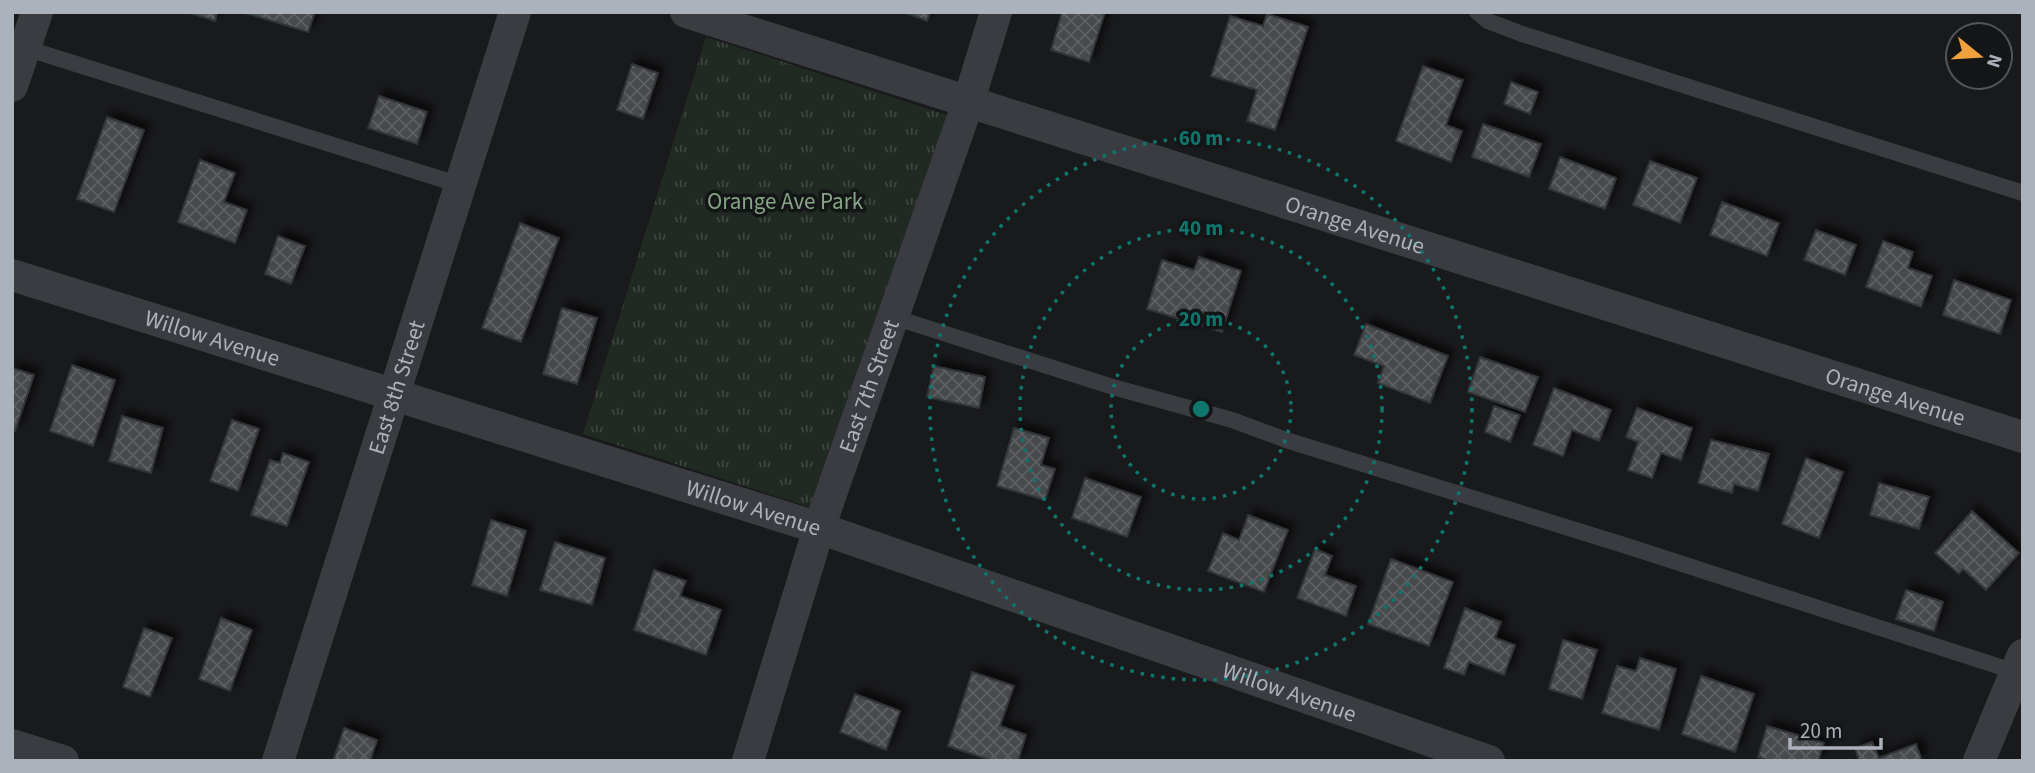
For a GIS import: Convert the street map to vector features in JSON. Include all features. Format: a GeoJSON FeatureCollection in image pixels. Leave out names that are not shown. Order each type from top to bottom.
{"type":"FeatureCollection","features":[{"type":"Feature","properties":{"kind":"street"},"geometry":{"type":"LineString","coordinates":[[12,86],[19,46],[37,12]]}},
{"type":"Feature","properties":{"kind":"street","name":"East 8th Street"},"geometry":{"type":"LineString","coordinates":[[278,761],[515,12]]}},
{"type":"Feature","properties":{"kind":"street","name":"Orange Avenue"},"geometry":{"type":"LineString","coordinates":[[686,12],[2023,437]]}},
{"type":"Feature","properties":{"kind":"street","name":"East 7th Street"},"geometry":{"type":"LineString","coordinates":[[748,761],[819,528],[969,100],[996,12]]}},
{"type":"Feature","properties":{"kind":"street","name":"Willow Avenue"},"geometry":{"type":"LineString","coordinates":[[12,275],[819,528],[1489,761]]}},
{"type":"Feature","properties":{"kind":"street"},"geometry":{"type":"LineString","coordinates":[[1979,761],[2019,664]]}},
{"type":"Feature","properties":{"kind":"street"},"geometry":{"type":"LineString","coordinates":[[12,745],[64,761]]}},
{"type":"Feature","properties":{"kind":"lane"},"geometry":{"type":"LineString","coordinates":[[1477,12],[1488,21],[1522,34],[2023,193]]}},
{"type":"Feature","properties":{"kind":"lane"},"geometry":{"type":"LineString","coordinates":[[19,46],[460,186]]}},
{"type":"Feature","properties":{"kind":"lane"},"geometry":{"type":"LineString","coordinates":[[893,317],[1113,387],[1231,420],[1286,440],[1630,547],[1813,608],[1961,652],[2019,664]]}},
{"type":"Feature","properties":{"kind":"green space","name":"Orange Ave Park"},"geometry":{"type":"Polygon","coordinates":[[[706,37],[947,115],[809,507],[583,434],[706,37]]]}},
{"type":"Feature","properties":{"kind":"building"},"geometry":{"type":"Polygon","coordinates":[[[187,12],[217,12],[215,21],[187,12]]]}},
{"type":"Feature","properties":{"kind":"building"},"geometry":{"type":"Polygon","coordinates":[[[242,12],[315,12],[308,32],[242,12]]]}},
{"type":"Feature","properties":{"kind":"building"},"geometry":{"type":"Polygon","coordinates":[[[904,12],[930,12],[927,21],[904,12]]]}},
{"type":"Feature","properties":{"kind":"building"},"geometry":{"type":"Polygon","coordinates":[[[1062,12],[1105,12],[1089,62],[1051,50],[1062,12]]]}},
{"type":"Feature","properties":{"kind":"building"},"geometry":{"type":"Polygon","coordinates":[[[1267,14],[1308,27],[1275,130],[1247,121],[1257,90],[1211,76],[1230,16],[1263,26],[1267,14]]]}},
{"type":"Feature","properties":{"kind":"building"},"geometry":{"type":"Polygon","coordinates":[[[632,64],[658,73],[643,119],[617,110],[632,64]]]}},
{"type":"Feature","properties":{"kind":"building"},"geometry":{"type":"Polygon","coordinates":[[[1423,66],[1463,80],[1446,125],[1462,131],[1451,162],[1396,141],[1423,66]]]}},
{"type":"Feature","properties":{"kind":"building"},"geometry":{"type":"Polygon","coordinates":[[[1511,82],[1538,92],[1530,114],[1504,104],[1511,82]]]}},
{"type":"Feature","properties":{"kind":"building"},"geometry":{"type":"Polygon","coordinates":[[[379,96],[427,112],[417,144],[368,128],[379,96]]]}},
{"type":"Feature","properties":{"kind":"building"},"geometry":{"type":"Polygon","coordinates":[[[107,117],[144,130],[114,212],[77,199],[107,117]]]}},
{"type":"Feature","properties":{"kind":"building"},"geometry":{"type":"Polygon","coordinates":[[[1483,124],[1541,144],[1529,177],[1472,157],[1483,124]]]}},
{"type":"Feature","properties":{"kind":"building"},"geometry":{"type":"Polygon","coordinates":[[[1560,157],[1616,178],[1605,209],[1549,189],[1560,157]]]}},
{"type":"Feature","properties":{"kind":"building"},"geometry":{"type":"Polygon","coordinates":[[[200,160],[235,173],[224,202],[247,210],[235,243],[178,222],[200,160]]]}},
{"type":"Feature","properties":{"kind":"building"},"geometry":{"type":"Polygon","coordinates":[[[1650,161],[1697,178],[1680,223],[1633,205],[1650,161]]]}},
{"type":"Feature","properties":{"kind":"building"},"geometry":{"type":"Polygon","coordinates":[[[1722,202],[1779,223],[1767,256],[1710,235],[1722,202]]]}},
{"type":"Feature","properties":{"kind":"building"},"geometry":{"type":"Polygon","coordinates":[[[520,223],[559,238],[521,342],[482,328],[520,223]]]}},
{"type":"Feature","properties":{"kind":"building"},"geometry":{"type":"Polygon","coordinates":[[[1816,230],[1856,245],[1845,275],[1804,260],[1816,230]]]}},
{"type":"Feature","properties":{"kind":"building"},"geometry":{"type":"Polygon","coordinates":[[[278,236],[305,246],[291,284],[265,274],[278,236]]]}},
{"type":"Feature","properties":{"kind":"building"},"geometry":{"type":"Polygon","coordinates":[[[1883,241],[1913,252],[1908,268],[1932,276],[1921,307],[1866,287],[1883,241]]]}},
{"type":"Feature","properties":{"kind":"building"},"geometry":{"type":"Polygon","coordinates":[[[1199,257],[1241,271],[1222,332],[1147,309],[1162,260],[1194,270],[1199,257]]]}},
{"type":"Feature","properties":{"kind":"building"},"geometry":{"type":"Polygon","coordinates":[[[1954,280],[2011,300],[2000,334],[1943,315],[1954,280]]]}},
{"type":"Feature","properties":{"kind":"building"},"geometry":{"type":"Polygon","coordinates":[[[562,308],[597,318],[577,384],[543,374],[562,308]]]}},
{"type":"Feature","properties":{"kind":"building"},"geometry":{"type":"Polygon","coordinates":[[[1366,324],[1448,356],[1430,403],[1378,383],[1384,366],[1354,355],[1366,324]]]}},
{"type":"Feature","properties":{"kind":"building"},"geometry":{"type":"Polygon","coordinates":[[[1480,357],[1538,377],[1525,412],[1468,392],[1480,357]]]}},
{"type":"Feature","properties":{"kind":"building"},"geometry":{"type":"Polygon","coordinates":[[[72,365],[115,380],[93,446],[50,431],[72,365]]]}},
{"type":"Feature","properties":{"kind":"building"},"geometry":{"type":"Polygon","coordinates":[[[934,366],[985,377],[979,408],[927,397],[934,366]]]}},
{"type":"Feature","properties":{"kind":"building"},"geometry":{"type":"Polygon","coordinates":[[[12,368],[34,375],[15,431],[12,430],[12,368]]]}},
{"type":"Feature","properties":{"kind":"building"},"geometry":{"type":"Polygon","coordinates":[[[1554,388],[1611,410],[1599,441],[1572,430],[1563,456],[1533,445],[1554,388]]]}},
{"type":"Feature","properties":{"kind":"building"},"geometry":{"type":"Polygon","coordinates":[[[1494,406],[1520,415],[1510,442],[1485,432],[1494,406]]]}},
{"type":"Feature","properties":{"kind":"building"},"geometry":{"type":"Polygon","coordinates":[[[1637,408],[1692,428],[1681,460],[1661,453],[1652,478],[1628,470],[1638,442],[1626,437],[1637,408]]]}},
{"type":"Feature","properties":{"kind":"building"},"geometry":{"type":"Polygon","coordinates":[[[122,416],[163,428],[151,473],[109,461],[122,416]]]}},
{"type":"Feature","properties":{"kind":"building"},"geometry":{"type":"Polygon","coordinates":[[[232,420],[259,429],[238,491],[210,481],[232,420]]]}},
{"type":"Feature","properties":{"kind":"building"},"geometry":{"type":"Polygon","coordinates":[[[1014,428],[1049,438],[1041,465],[1055,469],[1045,500],[997,486],[1014,428]]]}},
{"type":"Feature","properties":{"kind":"building"},"geometry":{"type":"Polygon","coordinates":[[[1711,440],[1769,454],[1758,491],[1734,484],[1732,493],[1698,483],[1711,440]]]}},
{"type":"Feature","properties":{"kind":"building"},"geometry":{"type":"Polygon","coordinates":[[[283,453],[309,462],[287,526],[251,515],[270,460],[280,463],[283,453]]]}},
{"type":"Feature","properties":{"kind":"building"},"geometry":{"type":"Polygon","coordinates":[[[1806,458],[1843,472],[1819,538],[1782,524],[1806,458]]]}},
{"type":"Feature","properties":{"kind":"building"},"geometry":{"type":"Polygon","coordinates":[[[1085,478],[1141,497],[1127,537],[1072,518],[1085,478]]]}},
{"type":"Feature","properties":{"kind":"building"},"geometry":{"type":"Polygon","coordinates":[[[1879,483],[1929,497],[1919,529],[1870,515],[1879,483]]]}},
{"type":"Feature","properties":{"kind":"building"},"geometry":{"type":"Polygon","coordinates":[[[1972,511],[2019,553],[1986,590],[1963,569],[1959,574],[1935,553],[1972,511]]]}},
{"type":"Feature","properties":{"kind":"building"},"geometry":{"type":"Polygon","coordinates":[[[1248,515],[1288,530],[1264,592],[1208,571],[1223,533],[1239,540],[1248,515]]]}},
{"type":"Feature","properties":{"kind":"building"},"geometry":{"type":"Polygon","coordinates":[[[491,520],[526,531],[507,596],[472,585],[491,520]]]}},
{"type":"Feature","properties":{"kind":"building"},"geometry":{"type":"Polygon","coordinates":[[[555,542],[605,558],[592,605],[540,590],[555,542]]]}},
{"type":"Feature","properties":{"kind":"building"},"geometry":{"type":"Polygon","coordinates":[[[1315,549],[1332,556],[1325,575],[1356,586],[1346,616],[1297,598],[1315,549]]]}},
{"type":"Feature","properties":{"kind":"building"},"geometry":{"type":"Polygon","coordinates":[[[1391,559],[1453,582],[1429,646],[1368,624],[1391,559]]]}},
{"type":"Feature","properties":{"kind":"building"},"geometry":{"type":"Polygon","coordinates":[[[654,570],[686,581],[680,596],[721,610],[706,655],[634,630],[654,570]]]}},
{"type":"Feature","properties":{"kind":"building"},"geometry":{"type":"Polygon","coordinates":[[[1906,590],[1943,602],[1934,631],[1896,619],[1906,590]]]}},
{"type":"Feature","properties":{"kind":"building"},"geometry":{"type":"Polygon","coordinates":[[[1465,608],[1501,622],[1495,638],[1515,645],[1504,675],[1469,662],[1464,675],[1444,668],[1465,608]]]}},
{"type":"Feature","properties":{"kind":"building"},"geometry":{"type":"Polygon","coordinates":[[[221,618],[252,630],[230,691],[199,679],[221,618]]]}},
{"type":"Feature","properties":{"kind":"building"},"geometry":{"type":"Polygon","coordinates":[[[144,628],[172,638],[150,697],[123,687],[144,628]]]}},
{"type":"Feature","properties":{"kind":"building"},"geometry":{"type":"Polygon","coordinates":[[[1563,640],[1597,650],[1582,699],[1549,689],[1563,640]]]}},
{"type":"Feature","properties":{"kind":"building"},"geometry":{"type":"Polygon","coordinates":[[[1640,658],[1676,669],[1659,730],[1602,713],[1617,666],[1636,671],[1640,658]]]}},
{"type":"Feature","properties":{"kind":"building"},"geometry":{"type":"Polygon","coordinates":[[[972,672],[1014,686],[1000,726],[1026,735],[1018,761],[993,761],[948,746],[972,672]]]}},
{"type":"Feature","properties":{"kind":"building"},"geometry":{"type":"Polygon","coordinates":[[[1701,676],[1754,694],[1735,752],[1682,734],[1701,676]]]}},
{"type":"Feature","properties":{"kind":"building"},"geometry":{"type":"Polygon","coordinates":[[[855,694],[900,711],[886,750],[840,732],[855,694]]]}},
{"type":"Feature","properties":{"kind":"building"},"geometry":{"type":"Polygon","coordinates":[[[1767,726],[1824,743],[1818,761],[1771,761],[1758,757],[1767,726]]]}},
{"type":"Feature","properties":{"kind":"building"},"geometry":{"type":"Polygon","coordinates":[[[344,728],[377,740],[370,761],[333,761],[344,728]]]}},
{"type":"Feature","properties":{"kind":"building"},"geometry":{"type":"Polygon","coordinates":[[[1872,742],[1879,758],[1916,744],[1922,761],[1859,761],[1855,748],[1872,742]]]}}]}
